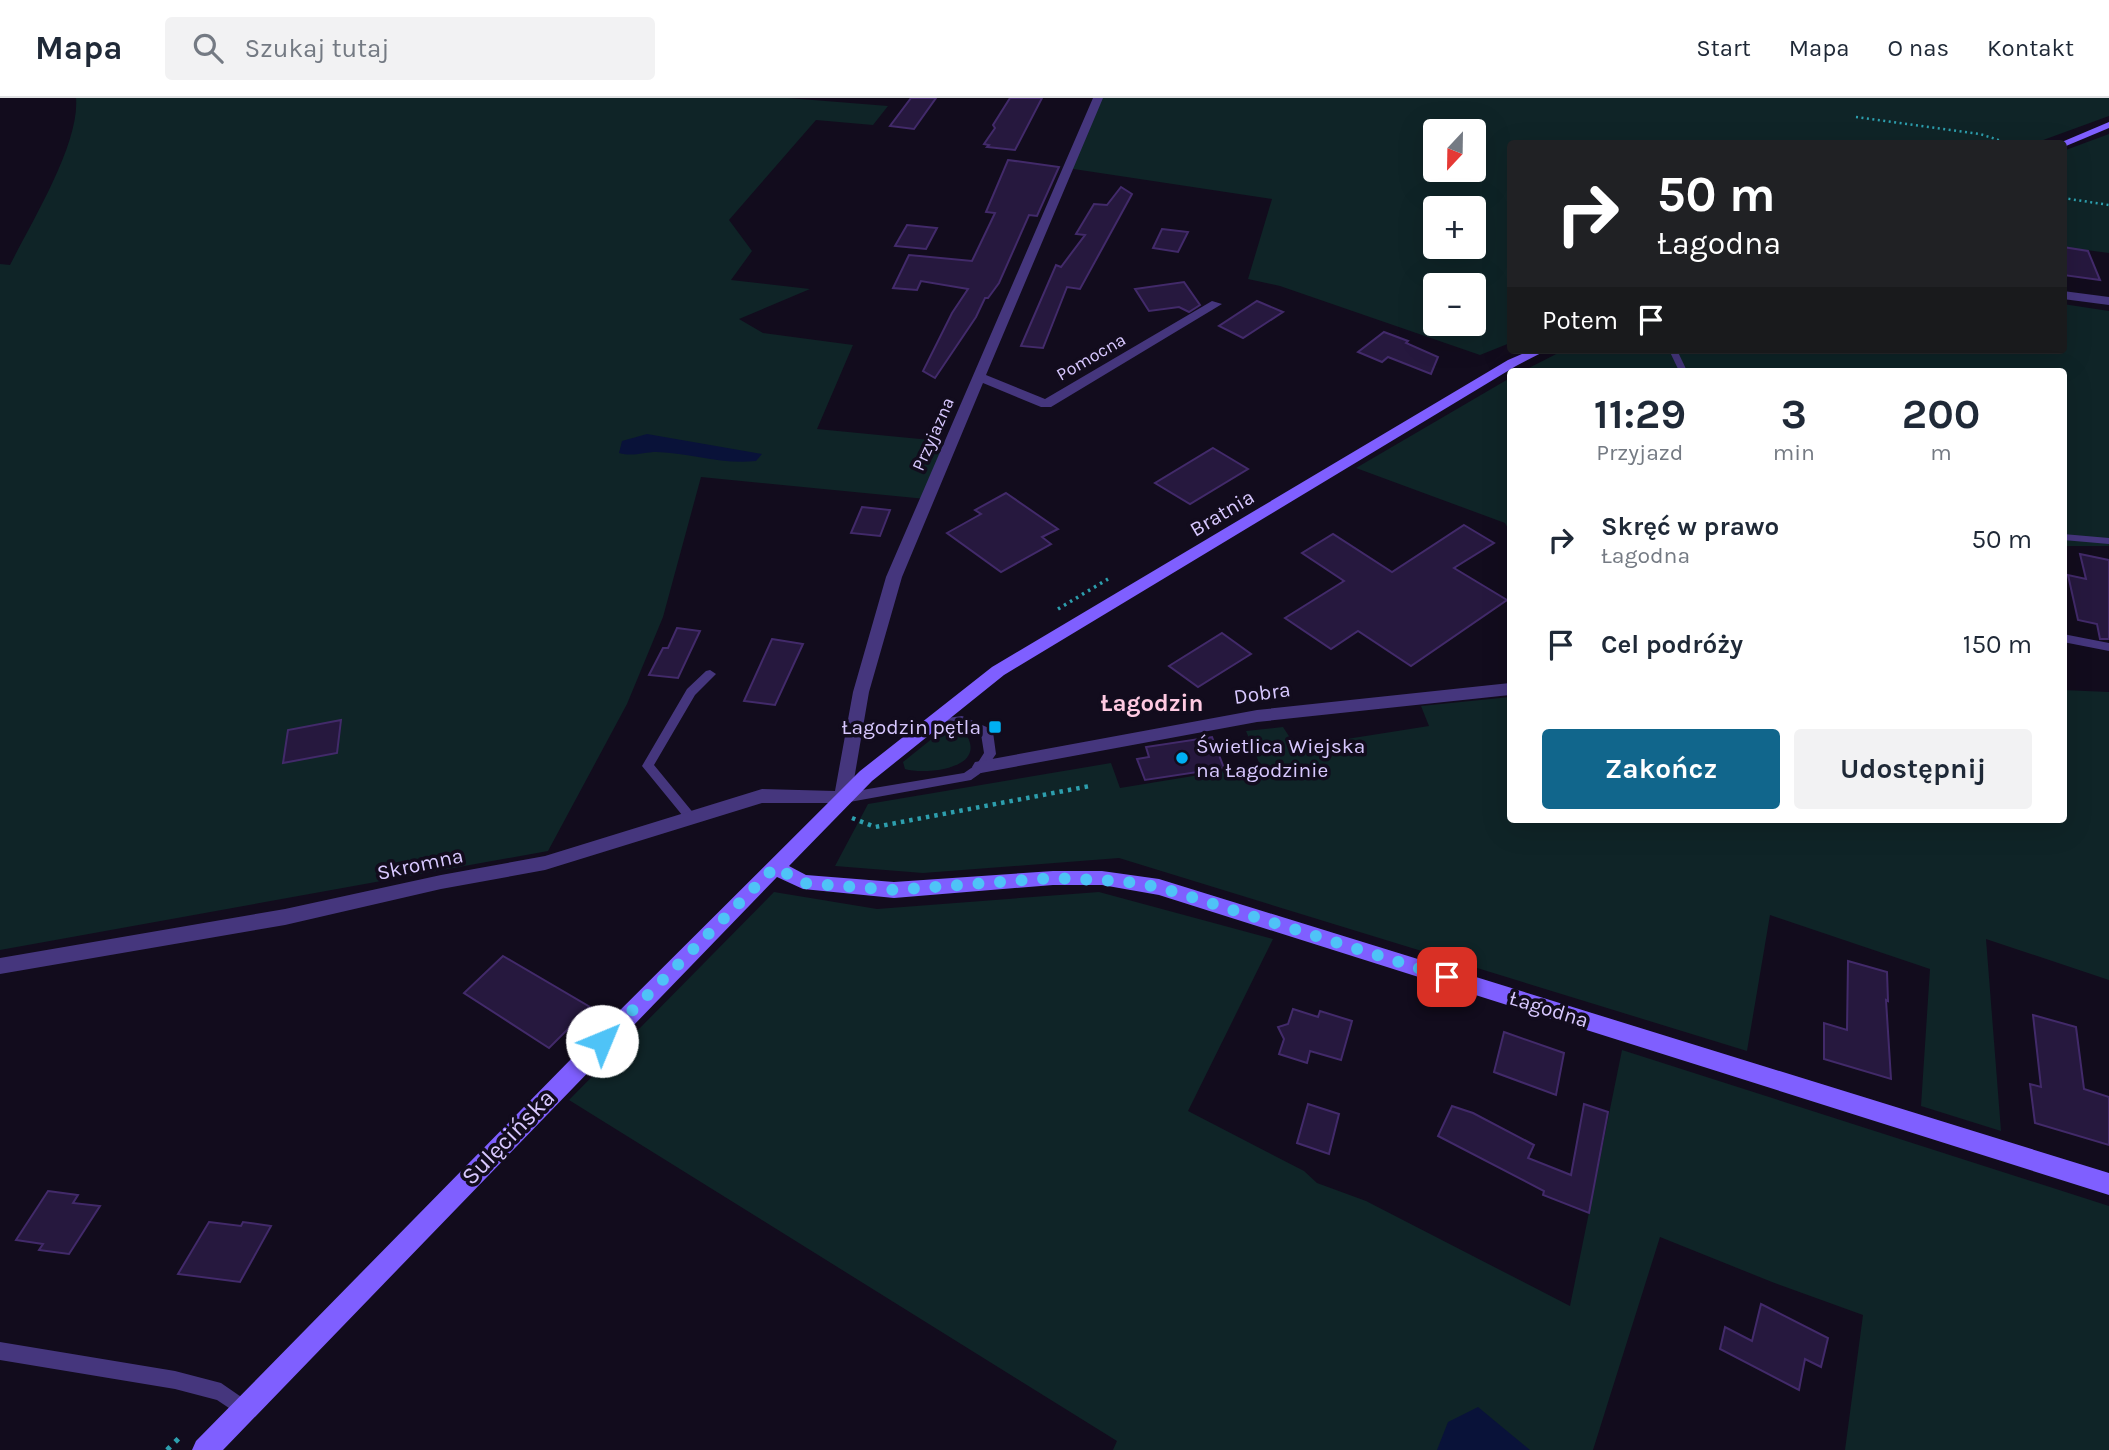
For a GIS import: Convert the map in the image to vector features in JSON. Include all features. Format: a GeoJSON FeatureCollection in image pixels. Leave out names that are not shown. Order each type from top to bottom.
{"type":"FeatureCollection","features":[{"type":"Feature","properties":{"kind":"street","name":"Przyjazna"},"geometry":{"type":"LineString","coordinates":[[838,804],[861,692],[894,577],[1098,98]]}},
{"type":"Feature","properties":{"kind":"street"},"geometry":{"type":"LineString","coordinates":[[2067,142],[2109,125]]}},
{"type":"Feature","properties":{"kind":"street"},"geometry":{"type":"LineString","coordinates":[[2067,296],[2109,301]]}},
{"type":"Feature","properties":{"kind":"street","name":"Pomocna"},"geometry":{"type":"LineString","coordinates":[[979,377],[1046,404],[1216,304]]}},
{"type":"Feature","properties":{"kind":"street","name":"Bratnia"},"geometry":{"type":"LineString","coordinates":[[838,804],[866,776],[998,671],[1512,363],[1532,354]]}},
{"type":"Feature","properties":{"kind":"street","name":"Dobra"},"geometry":{"type":"LineString","coordinates":[[981,767],[1257,716],[1507,688]]}},
{"type":"Feature","properties":{"kind":"street","name":"Skromna"},"geometry":{"type":"LineString","coordinates":[[0,966],[285,917],[441,882],[545,863],[762,796],[838,804]]}},
{"type":"Feature","properties":{"kind":"street","name":"Sulęcińska"},"geometry":{"type":"LineString","coordinates":[[205,1450],[520,1125],[838,804]]}},
{"type":"Feature","properties":{"kind":"street","name":"Łagodna"},"geometry":{"type":"LineString","coordinates":[[775,867],[803,883],[869,889],[894,890],[1053,878],[1102,878],[1159,887],[2109,1184]]}},
{"type":"Feature","properties":{"kind":"lane"},"geometry":{"type":"LineString","coordinates":[[2067,537],[2109,541]]}},
{"type":"Feature","properties":{"kind":"lane"},"geometry":{"type":"LineString","coordinates":[[2067,639],[2109,647]]}},
{"type":"Feature","properties":{"kind":"lane"},"geometry":{"type":"LineString","coordinates":[[691,818],[648,766],[691,692],[710,674]]}},
{"type":"Feature","properties":{"kind":"lane"},"geometry":{"type":"LineString","coordinates":[[838,804],[967,777],[981,767],[990,754],[988,733],[962,720],[932,724]]}},
{"type":"Feature","properties":{"kind":"lane"},"geometry":{"type":"LineString","coordinates":[[0,1351],[174,1380],[221,1392],[244,1409]]}},
{"type":"Feature","properties":{"kind":"path"},"geometry":{"type":"LineString","coordinates":[[1856,117],[1980,134],[1999,140]]}},
{"type":"Feature","properties":{"kind":"path"},"geometry":{"type":"LineString","coordinates":[[2067,199],[2109,205]]}},
{"type":"Feature","properties":{"kind":"path"},"geometry":{"type":"LineString","coordinates":[[838,804],[875,827],[1090,786]]}},
{"type":"Feature","properties":{"kind":"green space"},"geometry":{"type":"Polygon","coordinates":[[[76,98],[788,98],[888,106],[873,125],[816,120],[729,220],[752,251],[731,280],[810,289],[739,319],[763,333],[853,345],[817,429],[951,442],[926,499],[701,477],[663,617],[627,704],[548,851],[0,950],[0,264],[10,265],[52,183],[70,138],[76,98]]]}},
{"type":"Feature","properties":{"kind":"green space"},"geometry":{"type":"Polygon","coordinates":[[[1098,98],[2109,98],[2109,116],[2043,140],[1507,140],[1507,344],[1480,355],[1425,336],[1486,336],[1486,273],[1423,273],[1423,335],[1280,286],[1248,279],[1272,199],[1067,168],[1098,98]]]}},
{"type":"Feature","properties":{"kind":"green space"},"geometry":{"type":"Polygon","coordinates":[[[2109,134],[2109,253],[2067,248],[2067,150],[2109,134]]]}},
{"type":"Feature","properties":{"kind":"green space"},"geometry":{"type":"Polygon","coordinates":[[[2067,305],[2109,311],[2109,546],[2067,546],[2067,368],[1529,368],[1556,354],[2067,354],[2067,305]]]}},
{"type":"Feature","properties":{"kind":"green space"},"geometry":{"type":"Polygon","coordinates":[[[1507,380],[1507,527],[1505,523],[1356,468],[1507,380]]]}},
{"type":"Feature","properties":{"kind":"green space"},"geometry":{"type":"Polygon","coordinates":[[[2067,690],[2109,692],[2109,980],[1986,939],[2001,1131],[1921,1106],[1930,969],[1770,915],[1747,1051],[1119,858],[923,873],[835,866],[868,804],[1111,763],[1120,788],[1260,765],[1246,731],[1283,727],[1296,747],[1429,726],[1421,706],[1507,697],[1507,823],[2067,823],[2067,690]]]}},
{"type":"Feature","properties":{"kind":"green space"},"geometry":{"type":"Polygon","coordinates":[[[953,731],[967,736],[971,747],[968,756],[961,763],[938,770],[905,769],[903,762],[938,734],[953,731]]]}},
{"type":"Feature","properties":{"kind":"green space"},"geometry":{"type":"Polygon","coordinates":[[[774,892],[877,909],[1099,892],[1273,939],[1188,1111],[1304,1171],[1317,1183],[1366,1201],[1570,1306],[1622,1050],[2109,1206],[2109,1450],[1845,1450],[1863,1315],[1660,1237],[1593,1450],[1113,1450],[1117,1441],[569,1100],[774,892]]]}},
{"type":"Feature","properties":{"kind":"shaded area"},"geometry":{"type":"Polygon","coordinates":[[[647,434],[762,454],[756,461],[744,462],[670,453],[619,453],[622,441],[647,434]]]}},
{"type":"Feature","properties":{"kind":"shaded area"},"geometry":{"type":"Polygon","coordinates":[[[1478,1407],[1530,1450],[1437,1450],[1448,1422],[1478,1407]]]}},
{"type":"Feature","properties":{"kind":"building"},"geometry":{"type":"Polygon","coordinates":[[[911,98],[936,98],[914,129],[890,126],[911,98]]]}},
{"type":"Feature","properties":{"kind":"building"},"geometry":{"type":"Polygon","coordinates":[[[1010,98],[1042,98],[1015,150],[987,147],[989,145],[984,144],[1010,98]]]}},
{"type":"Feature","properties":{"kind":"building"},"geometry":{"type":"Polygon","coordinates":[[[1008,160],[1059,167],[1037,216],[1029,215],[999,283],[988,298],[985,298],[976,317],[935,378],[923,371],[952,313],[968,289],[921,281],[917,290],[893,288],[909,255],[972,261],[995,213],[986,212],[1008,160]]]}},
{"type":"Feature","properties":{"kind":"building"},"geometry":{"type":"Polygon","coordinates":[[[1121,187],[1132,194],[1080,289],[1067,287],[1043,348],[1021,346],[1056,265],[1061,267],[1085,235],[1076,234],[1094,204],[1107,205],[1121,187]]]}},
{"type":"Feature","properties":{"kind":"building"},"geometry":{"type":"Polygon","coordinates":[[[907,225],[937,228],[926,249],[895,246],[907,225]]]}},
{"type":"Feature","properties":{"kind":"building"},"geometry":{"type":"Polygon","coordinates":[[[1162,229],[1188,232],[1178,252],[1153,248],[1162,229]]]}},
{"type":"Feature","properties":{"kind":"building"},"geometry":{"type":"Polygon","coordinates":[[[2067,248],[2088,251],[2100,280],[2067,276],[2067,248]]]}},
{"type":"Feature","properties":{"kind":"building"},"geometry":{"type":"Polygon","coordinates":[[[1184,282],[1200,305],[1189,312],[1179,307],[1149,311],[1135,289],[1184,282]]]}},
{"type":"Feature","properties":{"kind":"building"},"geometry":{"type":"Polygon","coordinates":[[[1257,301],[1283,312],[1243,338],[1219,326],[1257,301]]]}},
{"type":"Feature","properties":{"kind":"building"},"geometry":{"type":"Polygon","coordinates":[[[1384,332],[1438,357],[1431,374],[1388,357],[1382,362],[1358,352],[1384,332]]]}},
{"type":"Feature","properties":{"kind":"building"},"geometry":{"type":"Polygon","coordinates":[[[1213,448],[1248,469],[1190,504],[1155,483],[1213,448]]]}},
{"type":"Feature","properties":{"kind":"building"},"geometry":{"type":"Polygon","coordinates":[[[1006,493],[1058,529],[1042,537],[1051,544],[1001,572],[947,533],[981,514],[975,510],[1006,493]]]}},
{"type":"Feature","properties":{"kind":"building"},"geometry":{"type":"Polygon","coordinates":[[[862,507],[890,510],[880,536],[851,533],[862,507]]]}},
{"type":"Feature","properties":{"kind":"building"},"geometry":{"type":"Polygon","coordinates":[[[1464,525],[1494,543],[1454,568],[1507,600],[1411,666],[1358,631],[1331,649],[1285,618],[1344,581],[1302,553],[1333,534],[1392,572],[1464,525]]]}},
{"type":"Feature","properties":{"kind":"building"},"geometry":{"type":"Polygon","coordinates":[[[2080,554],[2109,560],[2109,639],[2100,639],[2097,624],[2078,620],[2068,575],[2086,579],[2080,554]]]}},
{"type":"Feature","properties":{"kind":"building"},"geometry":{"type":"Polygon","coordinates":[[[677,628],[700,631],[678,678],[649,675],[663,648],[668,648],[677,628]]]}},
{"type":"Feature","properties":{"kind":"building"},"geometry":{"type":"Polygon","coordinates":[[[1222,633],[1251,654],[1198,687],[1169,666],[1222,633]]]}},
{"type":"Feature","properties":{"kind":"building"},"geometry":{"type":"Polygon","coordinates":[[[772,639],[803,644],[775,705],[744,701],[772,639]]]}},
{"type":"Feature","properties":{"kind":"building"},"geometry":{"type":"Polygon","coordinates":[[[341,720],[337,753],[283,763],[288,730],[341,720]]]}},
{"type":"Feature","properties":{"kind":"building","name":"Świetlica Wiejska na Łagodzinie"},"geometry":{"type":"Polygon","coordinates":[[[1212,737],[1224,768],[1145,780],[1137,759],[1149,757],[1146,747],[1212,737]]]}},
{"type":"Feature","properties":{"kind":"building"},"geometry":{"type":"Polygon","coordinates":[[[503,956],[590,1007],[549,1048],[464,993],[503,956]]]}},
{"type":"Feature","properties":{"kind":"building"},"geometry":{"type":"Polygon","coordinates":[[[1848,961],[1887,972],[1891,1079],[1824,1059],[1824,1023],[1847,1030],[1848,961]]]}},
{"type":"Feature","properties":{"kind":"building"},"geometry":{"type":"Polygon","coordinates":[[[1293,1009],[1318,1017],[1320,1011],[1352,1021],[1341,1060],[1310,1051],[1307,1063],[1279,1054],[1284,1039],[1278,1027],[1288,1024],[1293,1009]]]}},
{"type":"Feature","properties":{"kind":"building"},"geometry":{"type":"Polygon","coordinates":[[[2033,1015],[2076,1027],[2084,1089],[2109,1097],[2109,1145],[2035,1123],[2030,1084],[2041,1087],[2033,1015]]]}},
{"type":"Feature","properties":{"kind":"building"},"geometry":{"type":"Polygon","coordinates":[[[1504,1032],[1564,1053],[1556,1095],[1494,1072],[1504,1032]]]}},
{"type":"Feature","properties":{"kind":"building"},"geometry":{"type":"Polygon","coordinates":[[[1308,1104],[1339,1114],[1329,1154],[1297,1143],[1308,1104]]]}},
{"type":"Feature","properties":{"kind":"building"},"geometry":{"type":"Polygon","coordinates":[[[1584,1104],[1608,1112],[1589,1213],[1543,1195],[1544,1191],[1438,1136],[1452,1106],[1473,1113],[1534,1145],[1528,1158],[1571,1175],[1584,1104]]]}},
{"type":"Feature","properties":{"kind":"building"},"geometry":{"type":"Polygon","coordinates":[[[48,1191],[78,1195],[73,1203],[100,1206],[69,1254],[39,1250],[43,1244],[16,1240],[48,1191]]]}},
{"type":"Feature","properties":{"kind":"building"},"geometry":{"type":"Polygon","coordinates":[[[209,1222],[241,1226],[243,1222],[271,1226],[240,1282],[178,1274],[209,1222]]]}},
{"type":"Feature","properties":{"kind":"building"},"geometry":{"type":"Polygon","coordinates":[[[1761,1304],[1828,1338],[1821,1367],[1805,1359],[1799,1390],[1720,1349],[1725,1327],[1752,1341],[1761,1304]]]}},
{"type":"Feature","properties":{"kind":"place","name":"Łagodzin pętla"},"geometry":{"type":"Point","coordinates":[995,727]}},
{"type":"Feature","properties":{"kind":"place","name":"Świetlica Wiejska na Łagodzinie"},"geometry":{"type":"Point","coordinates":[1182,758]}},
{"type":"Feature","properties":{"kind":"district","name":"Łagodzin"},"geometry":{"type":"Point","coordinates":[1152,703]}},
{"type":"Feature","properties":{"kind":"route"},"geometry":{"type":"LineString","coordinates":[[602,1041],[775,867],[803,883],[869,889],[894,890],[1053,878],[1102,878],[1159,887],[1447,977]]}}]}
